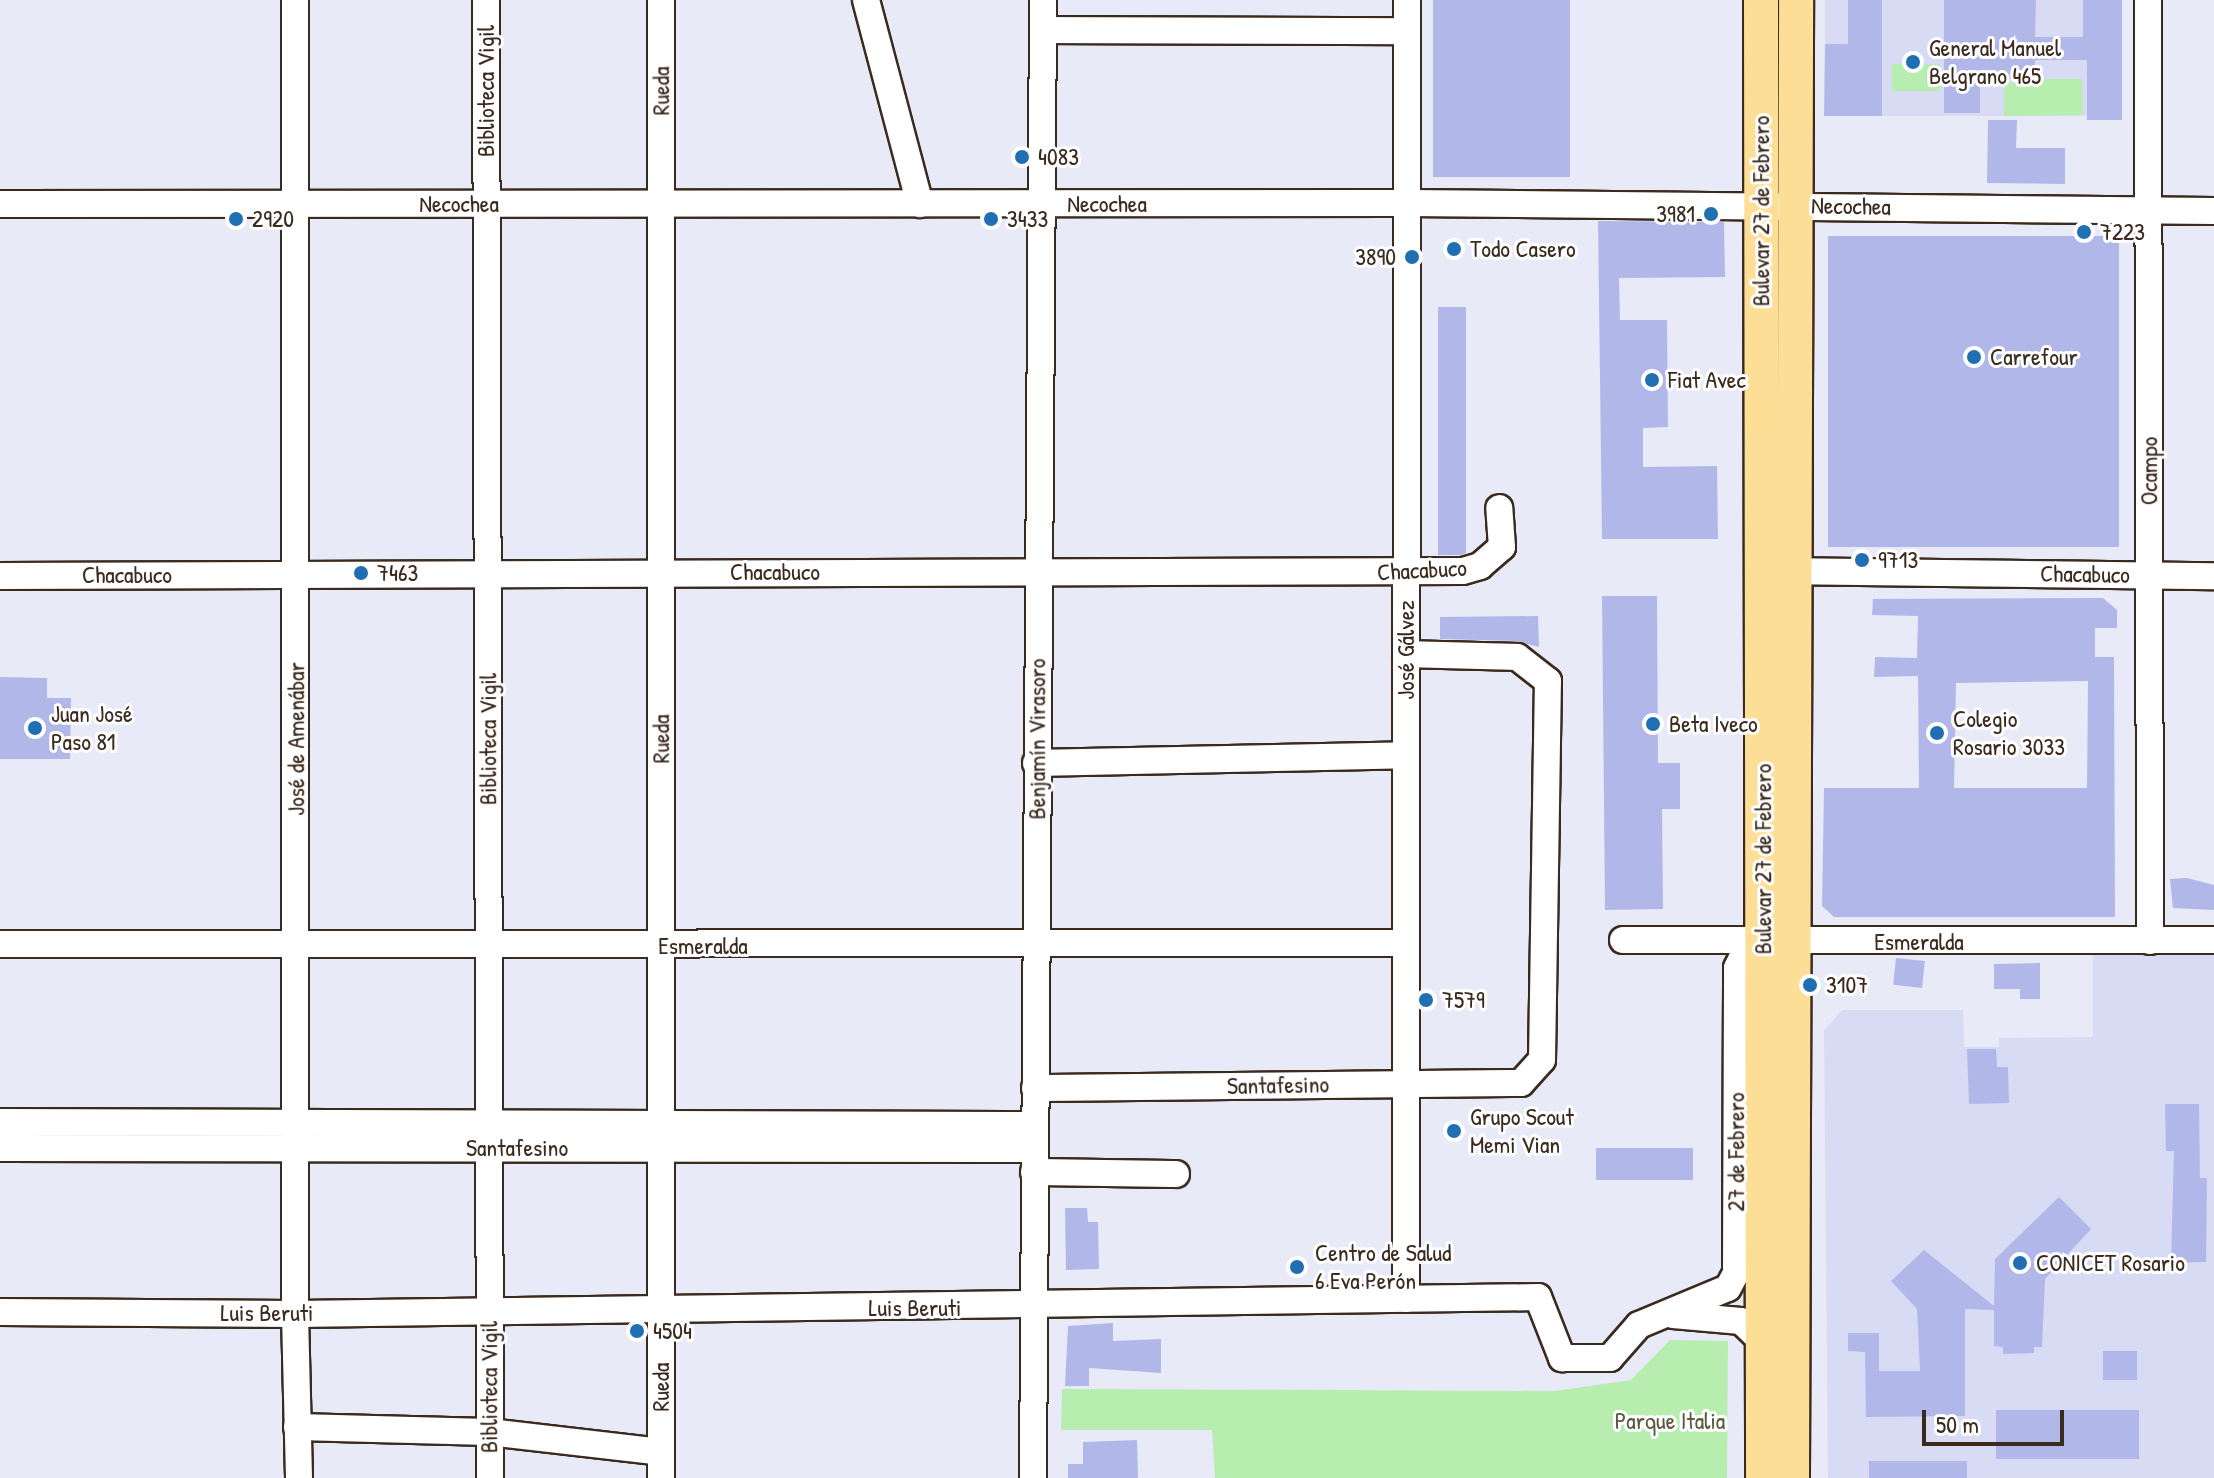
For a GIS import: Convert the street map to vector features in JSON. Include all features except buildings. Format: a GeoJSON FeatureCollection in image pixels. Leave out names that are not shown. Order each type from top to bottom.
{"type":"FeatureCollection","features":[{"type":"Feature","properties":{"kind":"main road","name":"Bulevar 27 de Febrero"},"geometry":{"type":"LineString","coordinates":[[1761,0],[1760,205],[1778,570]]}},
{"type":"Feature","properties":{"kind":"main road","name":"Bulevar 27 de Febrero"},"geometry":{"type":"LineString","coordinates":[[1763,1478],[1762,1341],[1769,941],[1778,570],[1795,205],[1796,0]]}},
{"type":"Feature","properties":{"kind":"main road","name":"Bulevar 27 de Febrero"},"geometry":{"type":"LineString","coordinates":[[1769,941],[1792,1478]]}},
{"type":"Feature","properties":{"kind":"street","name":"José de Amenábar"},"geometry":{"type":"LineString","coordinates":[[295,0],[295,1314],[299,1478]]}},
{"type":"Feature","properties":{"kind":"street","name":"Biblioteca Vigil"},"geometry":{"type":"LineString","coordinates":[[486,0],[490,1478]]}},
{"type":"Feature","properties":{"kind":"street","name":"Rueda"},"geometry":{"type":"LineString","coordinates":[[661,0],[661,1465]]}},
{"type":"Feature","properties":{"kind":"street"},"geometry":{"type":"LineString","coordinates":[[866,0],[920,204]]}},
{"type":"Feature","properties":{"kind":"street","name":"Benjamín Virasoro"},"geometry":{"type":"LineString","coordinates":[[1033,1478],[1043,0]]}},
{"type":"Feature","properties":{"kind":"street","name":"José Gálvez"},"geometry":{"type":"LineString","coordinates":[[1406,1299],[1407,0]]}},
{"type":"Feature","properties":{"kind":"street","name":"Ocampo"},"geometry":{"type":"LineString","coordinates":[[2148,0],[2150,941]]}},
{"type":"Feature","properties":{"kind":"street"},"geometry":{"type":"LineString","coordinates":[[1043,30],[1407,31]]}},
{"type":"Feature","properties":{"kind":"street","name":"Necochea"},"geometry":{"type":"LineString","coordinates":[[0,204],[1407,203],[2214,211]]}},
{"type":"Feature","properties":{"kind":"street","name":"Chacabuco"},"geometry":{"type":"LineString","coordinates":[[0,576],[1406,572],[1480,566],[1502,547],[1499,508]]}},
{"type":"Feature","properties":{"kind":"street","name":"Chacabuco"},"geometry":{"type":"LineString","coordinates":[[1778,570],[2214,576]]}},
{"type":"Feature","properties":{"kind":"street","name":"Santafesino"},"geometry":{"type":"LineString","coordinates":[[1035,1088],[1521,1083],[1542,1060],[1548,681],[1517,657],[1406,654]]}},
{"type":"Feature","properties":{"kind":"street"},"geometry":{"type":"LineString","coordinates":[[1036,763],[1406,755]]}},
{"type":"Feature","properties":{"kind":"street","name":"Esmeralda"},"geometry":{"type":"LineString","coordinates":[[1623,940],[2214,940]]}},
{"type":"Feature","properties":{"kind":"street","name":"27 de Febrero"},"geometry":{"type":"LineString","coordinates":[[1657,1314],[1715,1295],[1728,1288],[1736,1273],[1737,968],[1769,941]]}},
{"type":"Feature","properties":{"kind":"street","name":"Esmeralda"},"geometry":{"type":"LineString","coordinates":[[0,944],[661,947],[1406,943]]}},
{"type":"Feature","properties":{"kind":"street","name":"Santafesino"},"geometry":{"type":"LineString","coordinates":[[0,1122],[295,1136]]}},
{"type":"Feature","properties":{"kind":"street","name":"Santafesino"},"geometry":{"type":"LineString","coordinates":[[0,1148],[295,1136],[660,1136],[1034,1149],[1176,1174]]}},
{"type":"Feature","properties":{"kind":"street","name":"Luis Beruti"},"geometry":{"type":"LineString","coordinates":[[0,1312],[295,1314],[1033,1307],[1538,1297],[1562,1358],[1610,1358],[1639,1325],[1657,1314]]}},
{"type":"Feature","properties":{"kind":"street"},"geometry":{"type":"LineString","coordinates":[[1657,1314],[1741,1321],[1762,1341]]}},
{"type":"Feature","properties":{"kind":"street"},"geometry":{"type":"LineString","coordinates":[[297,1427],[489,1432],[661,1465]]}},
{"type":"Feature","properties":{"kind":"shaded area"},"geometry":{"type":"Polygon","coordinates":[[[1825,0],[2122,0],[2122,116],[1825,116],[1825,0]]]}},
{"type":"Feature","properties":{"kind":"shaded area","name":"CONICET Rosario"},"geometry":{"type":"Polygon","coordinates":[[[2214,940],[2214,1478],[1828,1478],[1824,1031],[1842,1010],[1963,1010],[1964,1047],[1999,1047],[1999,1038],[2093,1037],[2093,944],[2214,940]]]}},
{"type":"Feature","properties":{"kind":"green space"},"geometry":{"type":"Polygon","coordinates":[[[1892,64],[1940,64],[1940,91],[1892,91],[1892,64]]]}},
{"type":"Feature","properties":{"kind":"green space"},"geometry":{"type":"Polygon","coordinates":[[[2037,79],[2082,79],[2083,115],[2004,116],[2004,83],[2036,83],[2037,79]]]}},
{"type":"Feature","properties":{"kind":"green space","name":"Parque Italia"},"geometry":{"type":"Polygon","coordinates":[[[1670,1340],[1728,1341],[1727,1478],[1215,1478],[1212,1430],[1061,1430],[1062,1389],[1555,1391],[1631,1380],[1670,1340]]]}},
{"type":"Feature","properties":{"kind":"place","name":"General Manuel Belgrano 465"},"geometry":{"type":"Point","coordinates":[1913,62]}},
{"type":"Feature","properties":{"kind":"place","name":"4083"},"geometry":{"type":"Point","coordinates":[1022,157]}},
{"type":"Feature","properties":{"kind":"place","name":"3981"},"geometry":{"type":"Point","coordinates":[1711,214]}},
{"type":"Feature","properties":{"kind":"place","name":"2920"},"geometry":{"type":"Point","coordinates":[236,219]}},
{"type":"Feature","properties":{"kind":"place","name":"3433"},"geometry":{"type":"Point","coordinates":[991,219]}},
{"type":"Feature","properties":{"kind":"place","name":"7223"},"geometry":{"type":"Point","coordinates":[2084,232]}},
{"type":"Feature","properties":{"kind":"place","name":"Todo Casero"},"geometry":{"type":"Point","coordinates":[1454,249]}},
{"type":"Feature","properties":{"kind":"place","name":"3890"},"geometry":{"type":"Point","coordinates":[1412,257]}},
{"type":"Feature","properties":{"kind":"place","name":"Carrefour"},"geometry":{"type":"Point","coordinates":[1974,357]}},
{"type":"Feature","properties":{"kind":"place","name":"Fiat Avec"},"geometry":{"type":"Point","coordinates":[1652,380]}},
{"type":"Feature","properties":{"kind":"place","name":"9713"},"geometry":{"type":"Point","coordinates":[1862,560]}},
{"type":"Feature","properties":{"kind":"place","name":"7463"},"geometry":{"type":"Point","coordinates":[361,573]}},
{"type":"Feature","properties":{"kind":"place","name":"Beta Iveco"},"geometry":{"type":"Point","coordinates":[1653,724]}},
{"type":"Feature","properties":{"kind":"place","name":"Juan José Paso 81"},"geometry":{"type":"Point","coordinates":[35,728]}},
{"type":"Feature","properties":{"kind":"place","name":"Colegio Rosario 3033"},"geometry":{"type":"Point","coordinates":[1937,733]}},
{"type":"Feature","properties":{"kind":"place","name":"3107"},"geometry":{"type":"Point","coordinates":[1810,985]}},
{"type":"Feature","properties":{"kind":"place","name":"7579"},"geometry":{"type":"Point","coordinates":[1426,1000]}},
{"type":"Feature","properties":{"kind":"place","name":"Grupo Scout Memi Vian"},"geometry":{"type":"Point","coordinates":[1454,1131]}},
{"type":"Feature","properties":{"kind":"place","name":"CONICET Rosario"},"geometry":{"type":"Point","coordinates":[2020,1263]}},
{"type":"Feature","properties":{"kind":"place","name":"Centro de Salud 6 Eva Perón"},"geometry":{"type":"Point","coordinates":[1297,1267]}},
{"type":"Feature","properties":{"kind":"place","name":"4504"},"geometry":{"type":"Point","coordinates":[637,1331]}}]}
